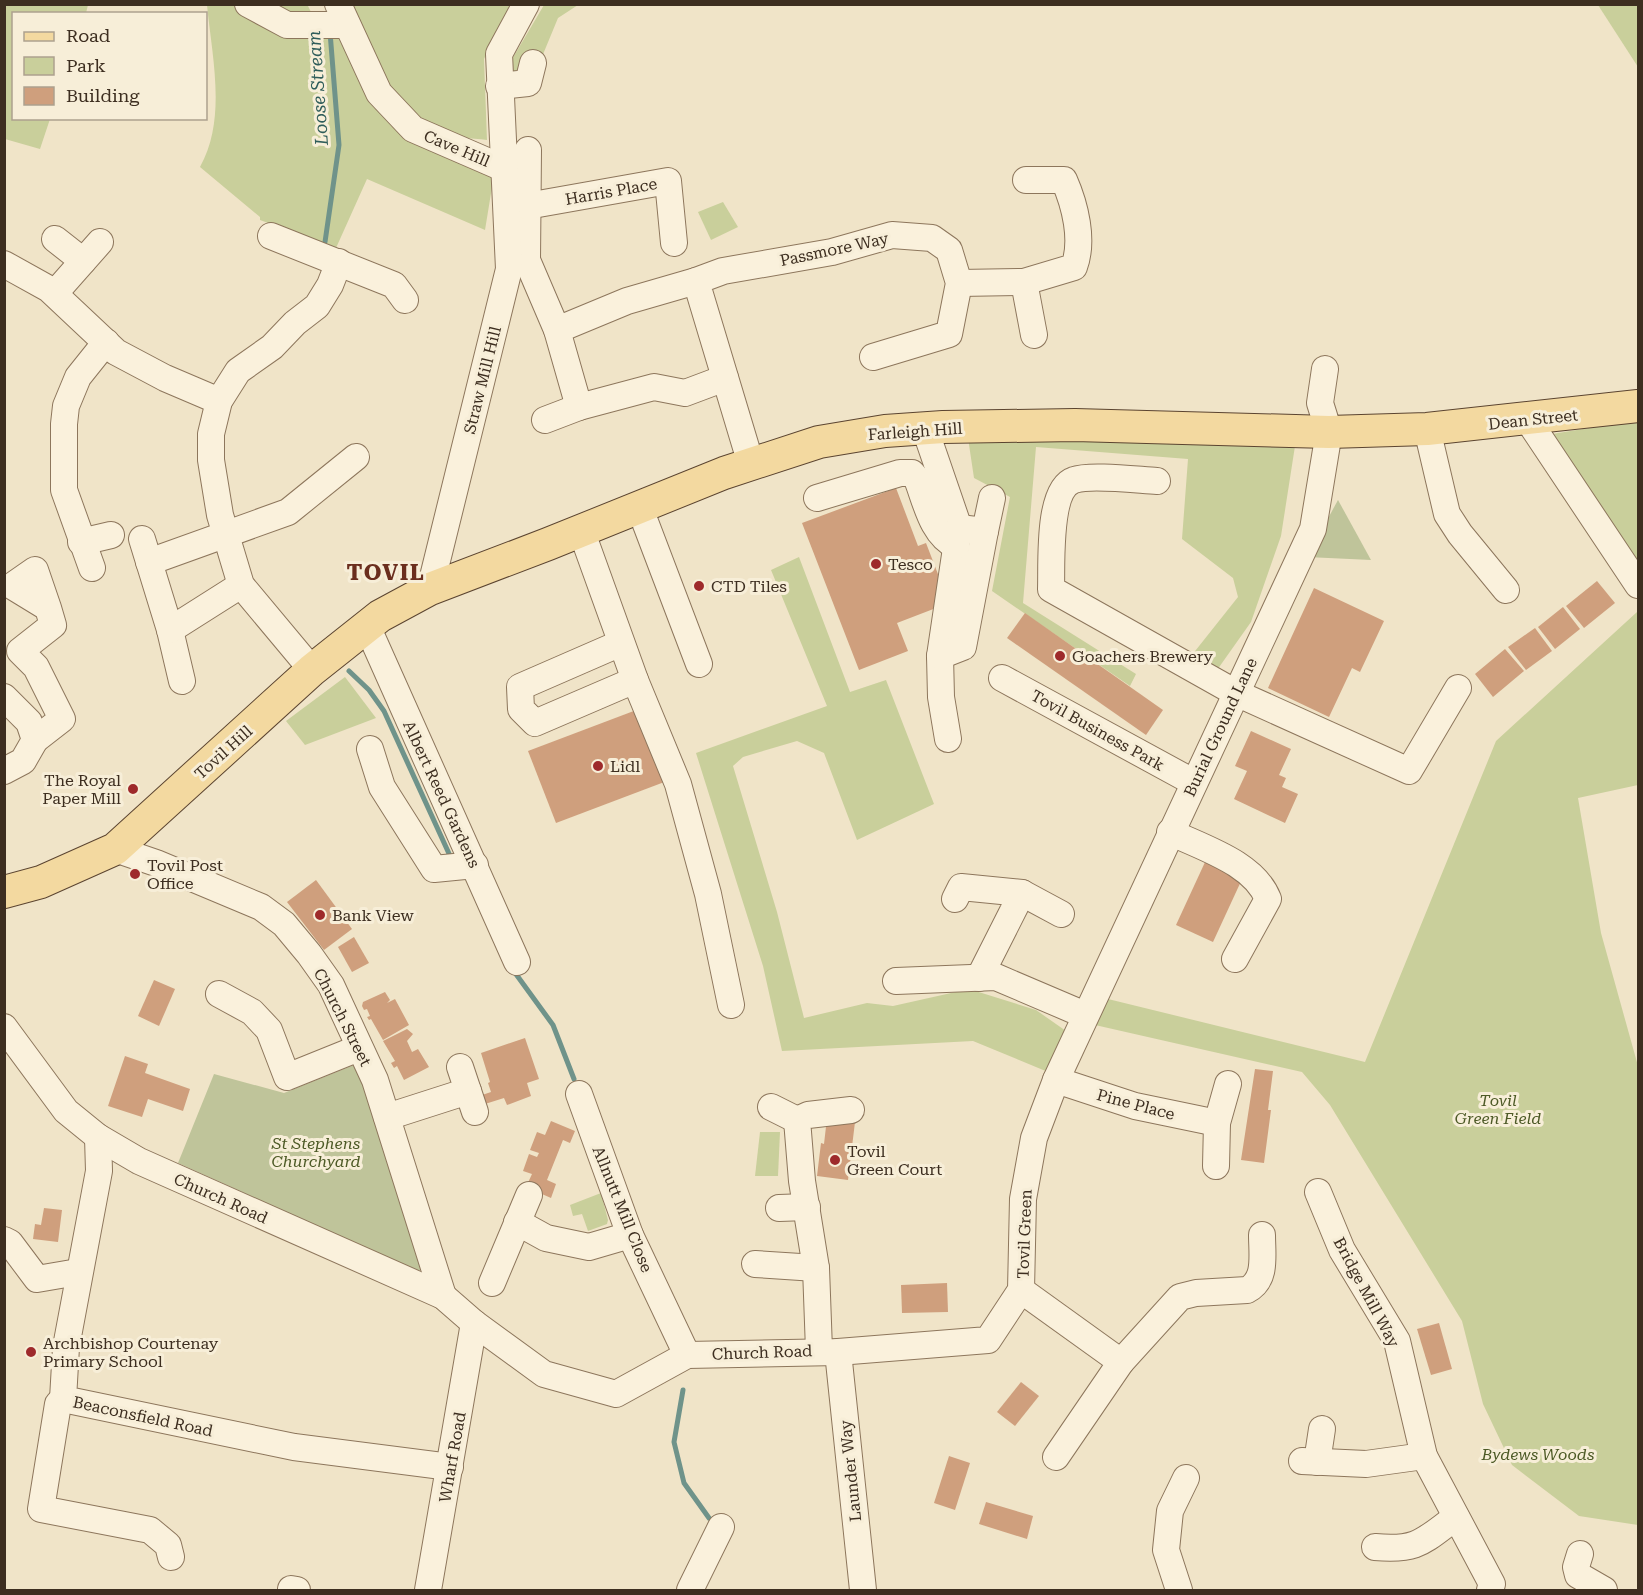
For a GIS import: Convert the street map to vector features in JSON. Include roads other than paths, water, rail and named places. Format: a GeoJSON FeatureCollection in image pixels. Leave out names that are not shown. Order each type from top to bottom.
{"type":"FeatureCollection","features":[{"type":"Feature","properties":{"kind":"main road","name":"Dean Street"},"geometry":{"type":"LineString","coordinates":[[1427,429],[1528,420],[1638,406]]}},
{"type":"Feature","properties":{"kind":"main road","name":"Farleigh Hill"},"geometry":{"type":"LineString","coordinates":[[430,589],[751,464],[819,442],[885,431],[1076,425],[1329,432],[1427,429]]}},
{"type":"Feature","properties":{"kind":"main road","name":"Tovil Hill"},"geometry":{"type":"LineString","coordinates":[[4,892],[41,882],[115,849],[312,670],[367,626],[430,589]]}},
{"type":"Feature","properties":{"kind":"street"},"geometry":{"type":"LineString","coordinates":[[248,4],[287,25],[308,25],[342,15]]}},
{"type":"Feature","properties":{"kind":"street","name":"Straw Mill Hill"},"geometry":{"type":"LineString","coordinates":[[430,589],[509,269],[499,54],[526,4]]}},
{"type":"Feature","properties":{"kind":"street","name":"Cave Hill"},"geometry":{"type":"LineString","coordinates":[[342,15],[379,93],[413,129],[503,168]]}},
{"type":"Feature","properties":{"kind":"street"},"geometry":{"type":"LineString","coordinates":[[499,86],[528,83],[533,63]]}},
{"type":"Feature","properties":{"kind":"street"},"geometry":{"type":"LineString","coordinates":[[528,150],[527,260],[557,330],[579,407]]}},
{"type":"Feature","properties":{"kind":"street"},"geometry":{"type":"LineString","coordinates":[[959,283],[1024,282],[1074,267],[1079,253],[1078,242],[1073,200],[1064,180],[1026,180]]}},
{"type":"Feature","properties":{"kind":"street","name":"Harris Place"},"geometry":{"type":"LineString","coordinates":[[527,206],[668,181],[674,243]]}},
{"type":"Feature","properties":{"kind":"street","name":"Passmore Way"},"geometry":{"type":"LineString","coordinates":[[557,330],[627,301],[723,271],[832,252],[892,235],[932,238],[949,250],[959,283],[949,334],[909,354],[873,357]]}},
{"type":"Feature","properties":{"kind":"street"},"geometry":{"type":"LineString","coordinates":[[271,236],[394,285],[405,300]]}},
{"type":"Feature","properties":{"kind":"street"},"geometry":{"type":"LineString","coordinates":[[55,239],[91,252],[55,293]]}},
{"type":"Feature","properties":{"kind":"street"},"geometry":{"type":"LineString","coordinates":[[312,670],[241,585],[225,534],[211,460],[211,434],[219,401],[238,371],[273,346],[295,323],[317,306],[330,285],[339,262]]}},
{"type":"Feature","properties":{"kind":"street"},"geometry":{"type":"LineString","coordinates":[[4,264],[55,293],[106,342],[135,363],[219,401]]}},
{"type":"Feature","properties":{"kind":"street"},"geometry":{"type":"LineString","coordinates":[[696,281],[751,464]]}},
{"type":"Feature","properties":{"kind":"street"},"geometry":{"type":"LineString","coordinates":[[1024,282],[1034,335]]}},
{"type":"Feature","properties":{"kind":"street"},"geometry":{"type":"LineString","coordinates":[[92,568],[64,490],[66,406],[78,377],[106,342]]}},
{"type":"Feature","properties":{"kind":"street"},"geometry":{"type":"LineString","coordinates":[[1325,369],[1320,403],[1329,432]]}},
{"type":"Feature","properties":{"kind":"street"},"geometry":{"type":"LineString","coordinates":[[544,420],[579,407],[654,387],[685,393],[725,378]]}},
{"type":"Feature","properties":{"kind":"street"},"geometry":{"type":"LineString","coordinates":[[1528,420],[1638,585]]}},
{"type":"Feature","properties":{"kind":"street"},"geometry":{"type":"LineString","coordinates":[[926,429],[958,537],[940,656],[941,697],[948,739]]}},
{"type":"Feature","properties":{"kind":"street"},"geometry":{"type":"LineString","coordinates":[[1427,429],[1447,514],[1460,534],[1506,590]]}},
{"type":"Feature","properties":{"kind":"street","name":"Burial Ground Lane"},"geometry":{"type":"LineString","coordinates":[[1085,1015],[1313,529],[1329,432]]}},
{"type":"Feature","properties":{"kind":"street"},"geometry":{"type":"LineString","coordinates":[[182,681],[170,630],[145,550],[225,534],[288,512],[356,457]]}},
{"type":"Feature","properties":{"kind":"street"},"geometry":{"type":"LineString","coordinates":[[817,498],[900,472],[912,473],[917,479],[937,530],[945,541],[985,531]]}},
{"type":"Feature","properties":{"kind":"street"},"geometry":{"type":"LineString","coordinates":[[1157,481],[1082,479],[1068,483],[1060,497],[1053,522],[1051,589],[1236,693],[1409,771],[1458,688]]}},
{"type":"Feature","properties":{"kind":"street"},"geometry":{"type":"LineString","coordinates":[[940,656],[963,647],[992,498]]}},
{"type":"Feature","properties":{"kind":"street"},"geometry":{"type":"LineString","coordinates":[[639,506],[699,664]]}},
{"type":"Feature","properties":{"kind":"street"},"geometry":{"type":"LineString","coordinates":[[581,530],[635,680],[678,784],[708,894],[731,1005]]}},
{"type":"Feature","properties":{"kind":"street"},"geometry":{"type":"LineString","coordinates":[[81,542],[111,535]]}},
{"type":"Feature","properties":{"kind":"street"},"geometry":{"type":"LineString","coordinates":[[170,630],[241,585]]}},
{"type":"Feature","properties":{"kind":"street"},"geometry":{"type":"LineString","coordinates":[[4,771],[23,761],[35,740],[62,719],[36,668],[20,651],[53,625],[48,608]]}},
{"type":"Feature","properties":{"kind":"street","name":"Albert Reed Gardens"},"geometry":{"type":"LineString","coordinates":[[367,626],[405,716],[475,865],[517,962]]}},
{"type":"Feature","properties":{"kind":"street"},"geometry":{"type":"LineString","coordinates":[[621,643],[520,687],[521,709],[535,723],[635,680]]}},
{"type":"Feature","properties":{"kind":"street","name":"Tovil Business Park"},"geometry":{"type":"LineString","coordinates":[[1002,678],[1193,782]]}},
{"type":"Feature","properties":{"kind":"street"},"geometry":{"type":"LineString","coordinates":[[4,697],[29,722],[35,740]]}},
{"type":"Feature","properties":{"kind":"street"},"geometry":{"type":"LineString","coordinates":[[370,750],[382,787],[434,869],[475,865]]}},
{"type":"Feature","properties":{"kind":"street"},"geometry":{"type":"LineString","coordinates":[[1170,832],[1232,862],[1263,885],[1268,898],[1235,959]]}},
{"type":"Feature","properties":{"kind":"street","name":"Church Street"},"geometry":{"type":"LineString","coordinates":[[115,849],[166,867],[261,907],[285,924],[309,954],[331,985],[375,1080],[443,1296]]}},
{"type":"Feature","properties":{"kind":"street"},"geometry":{"type":"LineString","coordinates":[[955,899],[960,887],[1022,893],[1061,914]]}},
{"type":"Feature","properties":{"kind":"street"},"geometry":{"type":"LineString","coordinates":[[979,978],[1022,893]]}},
{"type":"Feature","properties":{"kind":"street"},"geometry":{"type":"LineString","coordinates":[[896,981],[996,977],[1085,1015]]}},
{"type":"Feature","properties":{"kind":"street"},"geometry":{"type":"LineString","coordinates":[[219,994],[252,1012],[269,1030],[287,1077],[359,1048]]}},
{"type":"Feature","properties":{"kind":"street","name":"Tovil Green"},"geometry":{"type":"LineString","coordinates":[[828,1351],[988,1340],[1021,1290],[1023,1199],[1034,1138],[1056,1080],[1085,1015]]}},
{"type":"Feature","properties":{"kind":"street","name":"Church Road"},"geometry":{"type":"LineString","coordinates":[[4,1027],[66,1111],[98,1137],[139,1161],[443,1296],[474,1323],[544,1374],[616,1394],[687,1355],[828,1351]]}},
{"type":"Feature","properties":{"kind":"street","name":"Pine Place"},"geometry":{"type":"LineString","coordinates":[[1056,1080],[1135,1106],[1217,1123]]}},
{"type":"Feature","properties":{"kind":"street"},"geometry":{"type":"LineString","coordinates":[[1216,1166],[1217,1123],[1228,1084]]}},
{"type":"Feature","properties":{"kind":"street"},"geometry":{"type":"LineString","coordinates":[[387,1117],[468,1090]]}},
{"type":"Feature","properties":{"kind":"street","name":"Allnutt Mill Close"},"geometry":{"type":"LineString","coordinates":[[579,1094],[630,1235],[687,1355]]}},
{"type":"Feature","properties":{"kind":"street"},"geometry":{"type":"LineString","coordinates":[[771,1107],[797,1120],[808,1115],[851,1110]]}},
{"type":"Feature","properties":{"kind":"street","name":"Launder Way"},"geometry":{"type":"LineString","coordinates":[[797,1120],[802,1181],[863,1590]]}},
{"type":"Feature","properties":{"kind":"street","name":"Beaconsfield Road"},"geometry":{"type":"LineString","coordinates":[[98,1137],[99,1171],[78,1272],[63,1372],[63,1399],[294,1447],[450,1467]]}},
{"type":"Feature","properties":{"kind":"street","name":"Bridge Mill Way"},"geometry":{"type":"LineString","coordinates":[[1318,1192],[1342,1250],[1397,1341],[1424,1455],[1491,1584],[1490,1590]]}},
{"type":"Feature","properties":{"kind":"street"},"geometry":{"type":"LineString","coordinates":[[492,1282],[529,1195]]}},
{"type":"Feature","properties":{"kind":"street"},"geometry":{"type":"LineString","coordinates":[[779,1208],[807,1207]]}},
{"type":"Feature","properties":{"kind":"street"},"geometry":{"type":"LineString","coordinates":[[517,1222],[546,1238],[589,1247],[630,1235]]}},
{"type":"Feature","properties":{"kind":"street"},"geometry":{"type":"LineString","coordinates":[[1056,1456],[1120,1362],[1180,1297],[1196,1293],[1247,1290],[1254,1286],[1262,1270],[1262,1235]]}},
{"type":"Feature","properties":{"kind":"street"},"geometry":{"type":"LineString","coordinates":[[4,1240],[10,1244],[37,1279],[78,1272]]}},
{"type":"Feature","properties":{"kind":"street"},"geometry":{"type":"LineString","coordinates":[[756,1264],[816,1268]]}},
{"type":"Feature","properties":{"kind":"street"},"geometry":{"type":"LineString","coordinates":[[1021,1290],[1120,1362]]}},
{"type":"Feature","properties":{"kind":"street","name":"Wharf Road"},"geometry":{"type":"LineString","coordinates":[[428,1590],[451,1515],[450,1467],[474,1323]]}},
{"type":"Feature","properties":{"kind":"street"},"geometry":{"type":"LineString","coordinates":[[63,1399],[58,1404],[40,1509],[150,1530],[168,1545],[171,1557]]}},
{"type":"Feature","properties":{"kind":"street"},"geometry":{"type":"LineString","coordinates":[[1322,1429],[1309,1461],[1366,1464],[1424,1455]]}},
{"type":"Feature","properties":{"kind":"street"},"geometry":{"type":"LineString","coordinates":[[1179,1590],[1166,1550],[1170,1511],[1186,1478]]}},
{"type":"Feature","properties":{"kind":"street"},"geometry":{"type":"LineString","coordinates":[[1375,1547],[1402,1549],[1418,1544],[1456,1517]]}},
{"type":"Feature","properties":{"kind":"street"},"geometry":{"type":"LineString","coordinates":[[699,1588],[721,1527]]}},
{"type":"Feature","properties":{"kind":"street"},"geometry":{"type":"LineString","coordinates":[[1580,1554],[1576,1568],[1578,1575],[1604,1590]]}},
{"type":"Feature","properties":{"kind":"waterway","name":"Loose Stream"},"geometry":{"type":"LineString","coordinates":[[325,242],[339,145],[330,32]]}},
{"type":"Feature","properties":{"kind":"waterway"},"geometry":{"type":"LineString","coordinates":[[349,671],[369,690],[384,711],[451,858]]}},
{"type":"Feature","properties":{"kind":"waterway"},"geometry":{"type":"LineString","coordinates":[[513,970],[553,1025],[574,1079]]}},
{"type":"Feature","properties":{"kind":"waterway","name":"Loose Stream"},"geometry":{"type":"LineString","coordinates":[[683,1390],[674,1442],[684,1483],[709,1518]]}},
{"type":"Feature","properties":{"kind":"place","name":"Tesco"},"geometry":{"type":"Point","coordinates":[876,564]}},
{"type":"Feature","properties":{"kind":"place","name":"CTD Tiles"},"geometry":{"type":"Point","coordinates":[699,586]}},
{"type":"Feature","properties":{"kind":"place","name":"Goachers Brewery"},"geometry":{"type":"Point","coordinates":[1060,656]}},
{"type":"Feature","properties":{"kind":"place","name":"Lidl"},"geometry":{"type":"Point","coordinates":[598,766]}},
{"type":"Feature","properties":{"kind":"place","name":"The Royal Paper Mill"},"geometry":{"type":"Point","coordinates":[133,789]}},
{"type":"Feature","properties":{"kind":"place","name":"Tovil Post Office"},"geometry":{"type":"Point","coordinates":[135,874]}},
{"type":"Feature","properties":{"kind":"place","name":"Bank View"},"geometry":{"type":"Point","coordinates":[320,915]}},
{"type":"Feature","properties":{"kind":"place","name":"Tovil Green Court"},"geometry":{"type":"Point","coordinates":[835,1160]}},
{"type":"Feature","properties":{"kind":"place","name":"Archbishop Courtenay Primary School"},"geometry":{"type":"Point","coordinates":[31,1352]}},
{"type":"Feature","properties":{"kind":"district","name":"TOVIL"},"geometry":{"type":"Point","coordinates":[386,572]}},
{"type":"Feature","properties":{"kind":"park label","name":"Tovil Green Field"},"geometry":{"type":"Point","coordinates":[1498,1109]}},
{"type":"Feature","properties":{"kind":"park label","name":"St Stephens Churchyard"},"geometry":{"type":"Point","coordinates":[316,1152]}},
{"type":"Feature","properties":{"kind":"park label","name":"Bydews Woods"},"geometry":{"type":"Point","coordinates":[1538,1454]}}]}
